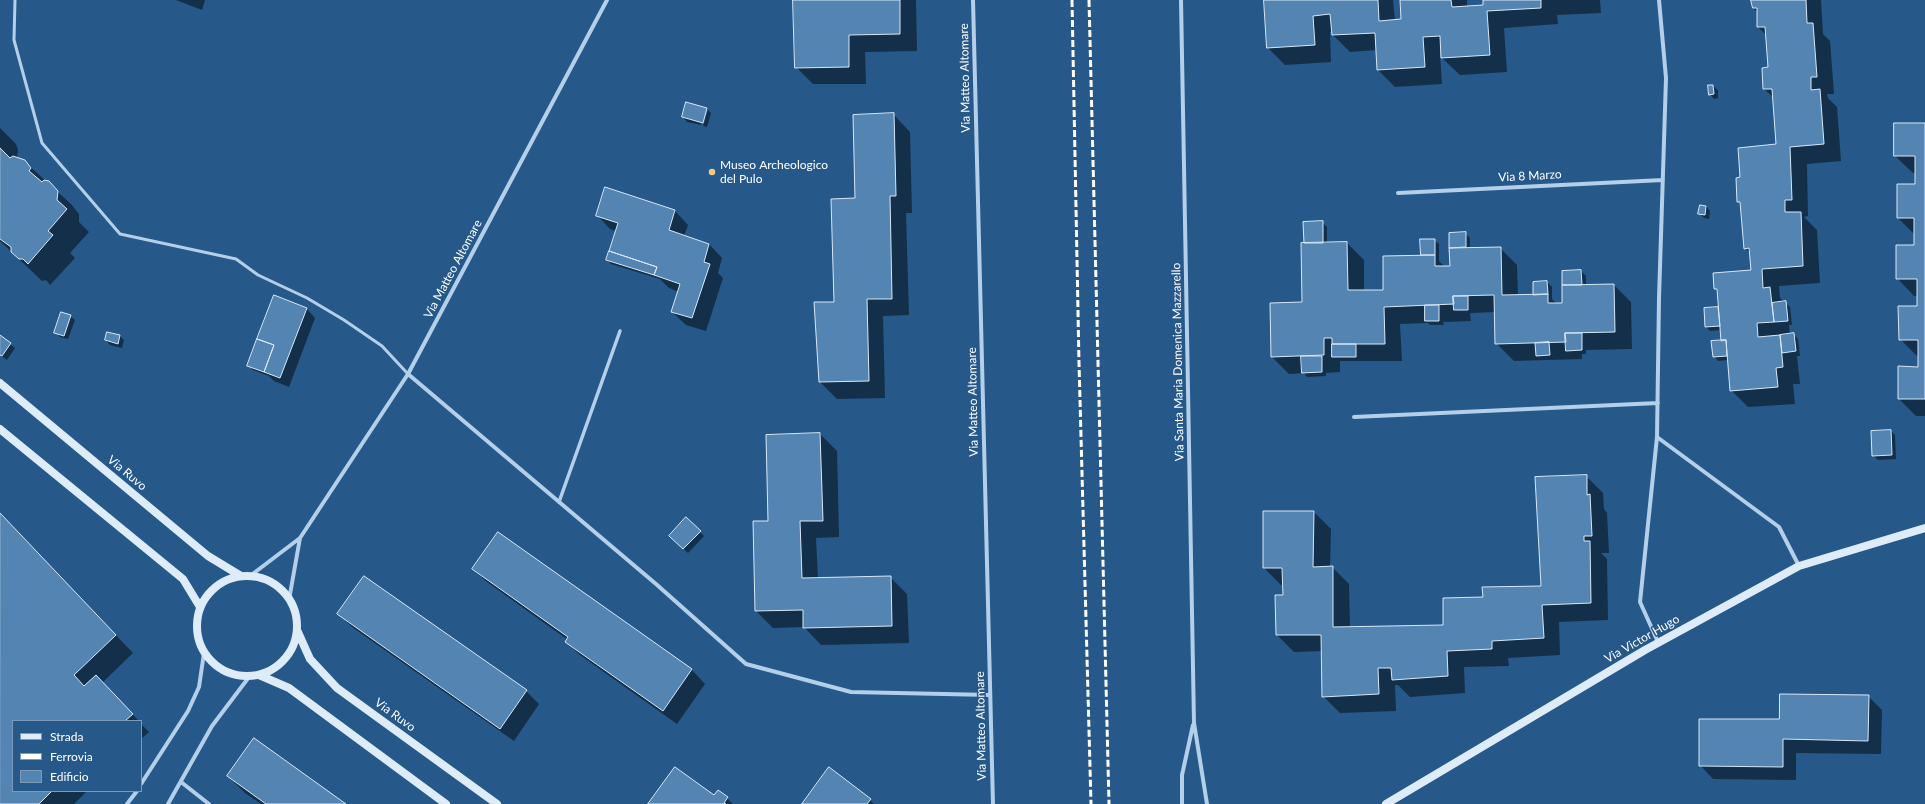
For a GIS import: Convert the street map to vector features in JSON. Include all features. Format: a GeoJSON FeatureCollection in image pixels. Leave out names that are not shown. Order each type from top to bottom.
{"type":"FeatureCollection","features":[{"type":"Feature","properties":{"kind":"main road","name":"Via Ruvo"},"geometry":{"type":"LineString","coordinates":[[0,382],[208,556],[241,576]]}},
{"type":"Feature","properties":{"kind":"main road"},"geometry":{"type":"LineString","coordinates":[[0,429],[183,579],[200,607]]}},
{"type":"Feature","properties":{"kind":"main road","name":"Via Victor Hugo"},"geometry":{"type":"LineString","coordinates":[[1386,804],[1658,642],[1799,566],[1925,528]]}},
{"type":"Feature","properties":{"kind":"main road"},"geometry":{"type":"LineString","coordinates":[[241,576],[250,576],[266,580],[279,588],[289,600],[295,615],[296,630],[293,646],[285,659],[273,669],[259,675],[249,677],[223,671],[212,663],[204,653],[198,638],[197,623],[200,607],[216,586],[228,579],[241,576]]}},
{"type":"Feature","properties":{"kind":"main road","name":"Via Ruvo"},"geometry":{"type":"LineString","coordinates":[[296,630],[310,659],[337,688],[497,804]]}},
{"type":"Feature","properties":{"kind":"main road"},"geometry":{"type":"LineString","coordinates":[[259,675],[289,688],[446,804]]}},
{"type":"Feature","properties":{"kind":"street","name":"Via Matteo Altomare"},"geometry":{"type":"LineString","coordinates":[[250,576],[300,538],[408,374],[607,0]]}},
{"type":"Feature","properties":{"kind":"street","name":"Via Matteo Altomare"},"geometry":{"type":"LineString","coordinates":[[973,0],[993,804]]}},
{"type":"Feature","properties":{"kind":"street","name":"Via Santa Maria Domenica Mazzarello"},"geometry":{"type":"LineString","coordinates":[[1181,0],[1194,723],[1207,804]]}},
{"type":"Feature","properties":{"kind":"street"},"geometry":{"type":"LineString","coordinates":[[1658,642],[1640,602],[1657,437],[1666,78],[1659,0]]}},
{"type":"Feature","properties":{"kind":"street","name":"Via 8 Marzo"},"geometry":{"type":"LineString","coordinates":[[1398,193],[1663,180]]}},
{"type":"Feature","properties":{"kind":"street"},"geometry":{"type":"LineString","coordinates":[[559,502],[620,331]]}},
{"type":"Feature","properties":{"kind":"street"},"geometry":{"type":"LineString","coordinates":[[408,374],[656,584],[746,664],[851,692],[990,695]]}},
{"type":"Feature","properties":{"kind":"street"},"geometry":{"type":"LineString","coordinates":[[1354,417],[1658,403]]}},
{"type":"Feature","properties":{"kind":"street"},"geometry":{"type":"LineString","coordinates":[[1657,437],[1779,527],[1799,566]]}},
{"type":"Feature","properties":{"kind":"street","name":"Via Matteo Altomare"},"geometry":{"type":"LineString","coordinates":[[289,600],[300,538]]}},
{"type":"Feature","properties":{"kind":"street"},"geometry":{"type":"LineString","coordinates":[[142,782],[188,710],[199,687],[204,653]]}},
{"type":"Feature","properties":{"kind":"street"},"geometry":{"type":"LineString","coordinates":[[168,804],[212,726],[249,677]]}},
{"type":"Feature","properties":{"kind":"street","name":"Via Santa Maria Domenica Mazzarello"},"geometry":{"type":"LineString","coordinates":[[1182,804],[1182,775],[1194,723]]}},
{"type":"Feature","properties":{"kind":"street"},"geometry":{"type":"LineString","coordinates":[[181,782],[209,804]]}},
{"type":"Feature","properties":{"kind":"street"},"geometry":{"type":"LineString","coordinates":[[127,804],[136,792]]}},
{"type":"Feature","properties":{"kind":"lane"},"geometry":{"type":"LineString","coordinates":[[15,0],[14,40],[42,143],[120,234],[236,259],[258,275],[307,298],[350,324],[382,346],[408,374]]}},
{"type":"Feature","properties":{"kind":"building"},"geometry":{"type":"Polygon","coordinates":[[[793,0],[900,0],[900,34],[849,35],[849,67],[795,68],[793,0]]]}},
{"type":"Feature","properties":{"kind":"building"},"geometry":{"type":"Polygon","coordinates":[[[1264,0],[1378,0],[1379,21],[1401,19],[1400,0],[1451,0],[1452,7],[1483,5],[1483,0],[1541,0],[1541,8],[1487,11],[1490,55],[1441,58],[1440,36],[1423,37],[1425,67],[1377,70],[1375,33],[1332,35],[1330,14],[1313,16],[1315,45],[1267,48],[1264,0]]]}},
{"type":"Feature","properties":{"kind":"building"},"geometry":{"type":"Polygon","coordinates":[[[1751,0],[1806,0],[1807,23],[1813,23],[1817,77],[1811,77],[1811,90],[1820,89],[1824,144],[1790,147],[1792,200],[1785,200],[1785,212],[1801,212],[1803,266],[1762,269],[1763,288],[1770,287],[1774,322],[1757,323],[1758,337],[1780,335],[1783,367],[1776,368],[1778,387],[1730,391],[1726,340],[1721,341],[1717,289],[1714,289],[1713,273],[1751,270],[1749,248],[1744,249],[1740,202],[1737,202],[1736,178],[1740,177],[1738,148],[1776,144],[1772,89],[1763,89],[1762,68],[1768,67],[1765,27],[1757,27],[1757,8],[1753,8],[1751,0]]]}},
{"type":"Feature","properties":{"kind":"building"},"geometry":{"type":"Polygon","coordinates":[[[1708,85],[1713,85],[1714,94],[1709,95],[1708,85]]]}},
{"type":"Feature","properties":{"kind":"building"},"geometry":{"type":"Polygon","coordinates":[[[686,102],[707,108],[703,123],[682,117],[686,102]]]}},
{"type":"Feature","properties":{"kind":"building"},"geometry":{"type":"Polygon","coordinates":[[[894,113],[896,196],[890,196],[892,299],[867,299],[869,381],[819,382],[814,302],[834,302],[831,199],[855,198],[853,115],[894,113]]]}},
{"type":"Feature","properties":{"kind":"building"},"geometry":{"type":"Polygon","coordinates":[[[1894,123],[1925,123],[1925,399],[1898,399],[1898,366],[1918,367],[1918,340],[1899,340],[1898,306],[1917,306],[1917,279],[1896,279],[1896,245],[1914,245],[1914,218],[1897,218],[1897,184],[1915,184],[1915,156],[1894,156],[1894,123]]]}},
{"type":"Feature","properties":{"kind":"building"},"geometry":{"type":"Polygon","coordinates":[[[0,148],[10,158],[13,156],[25,160],[31,168],[29,171],[42,182],[44,180],[49,181],[58,191],[57,200],[67,209],[48,231],[53,235],[28,264],[23,259],[19,259],[11,252],[11,247],[0,239],[0,148]]]}},
{"type":"Feature","properties":{"kind":"building"},"geometry":{"type":"Polygon","coordinates":[[[605,187],[675,210],[669,230],[709,244],[704,262],[710,264],[692,318],[671,312],[680,284],[654,275],[657,267],[609,251],[618,223],[596,216],[605,187]]]}},
{"type":"Feature","properties":{"kind":"building"},"geometry":{"type":"Polygon","coordinates":[[[1700,205],[1706,206],[1705,215],[1698,214],[1700,205]]]}},
{"type":"Feature","properties":{"kind":"building"},"geometry":{"type":"Polygon","coordinates":[[[1323,221],[1323,243],[1304,243],[1303,222],[1323,221]]]}},
{"type":"Feature","properties":{"kind":"building"},"geometry":{"type":"Polygon","coordinates":[[[1466,232],[1466,247],[1449,248],[1449,233],[1466,232]]]}},
{"type":"Feature","properties":{"kind":"building"},"geometry":{"type":"Polygon","coordinates":[[[1420,239],[1435,239],[1435,255],[1421,255],[1420,239]]]}},
{"type":"Feature","properties":{"kind":"building"},"geometry":{"type":"Polygon","coordinates":[[[1347,242],[1348,290],[1383,290],[1383,256],[1435,255],[1435,266],[1450,266],[1449,248],[1501,247],[1502,295],[1548,294],[1548,303],[1562,303],[1562,285],[1614,284],[1615,332],[1565,333],[1566,342],[1495,344],[1494,295],[1453,296],[1454,304],[1384,307],[1385,344],[1332,344],[1332,338],[1324,338],[1324,355],[1271,357],[1270,303],[1302,302],[1301,243],[1347,242]]]}},
{"type":"Feature","properties":{"kind":"building"},"geometry":{"type":"Polygon","coordinates":[[[609,251],[657,267],[654,275],[606,260],[609,251]]]}},
{"type":"Feature","properties":{"kind":"building"},"geometry":{"type":"Polygon","coordinates":[[[1581,270],[1582,285],[1562,285],[1562,271],[1581,270]]]}},
{"type":"Feature","properties":{"kind":"building"},"geometry":{"type":"Polygon","coordinates":[[[1547,281],[1548,294],[1533,295],[1533,282],[1547,281]]]}},
{"type":"Feature","properties":{"kind":"building"},"geometry":{"type":"Polygon","coordinates":[[[274,295],[307,308],[280,378],[264,372],[274,345],[257,339],[274,295]]]}},
{"type":"Feature","properties":{"kind":"building"},"geometry":{"type":"Polygon","coordinates":[[[1453,296],[1468,296],[1468,310],[1454,310],[1453,296]]]}},
{"type":"Feature","properties":{"kind":"building"},"geometry":{"type":"Polygon","coordinates":[[[1786,301],[1788,321],[1774,322],[1772,303],[1786,301]]]}},
{"type":"Feature","properties":{"kind":"building"},"geometry":{"type":"Polygon","coordinates":[[[1425,305],[1439,305],[1439,321],[1425,321],[1425,305]]]}},
{"type":"Feature","properties":{"kind":"building"},"geometry":{"type":"Polygon","coordinates":[[[1718,307],[1720,326],[1705,327],[1704,308],[1718,307]]]}},
{"type":"Feature","properties":{"kind":"building"},"geometry":{"type":"Polygon","coordinates":[[[61,312],[71,315],[64,336],[54,333],[61,312]]]}},
{"type":"Feature","properties":{"kind":"building"},"geometry":{"type":"Polygon","coordinates":[[[107,332],[120,335],[118,344],[105,340],[107,332]]]}},
{"type":"Feature","properties":{"kind":"building"},"geometry":{"type":"Polygon","coordinates":[[[1565,333],[1582,333],[1582,350],[1566,351],[1565,333]]]}},
{"type":"Feature","properties":{"kind":"building"},"geometry":{"type":"Polygon","coordinates":[[[1794,333],[1796,351],[1782,353],[1780,335],[1794,333]]]}},
{"type":"Feature","properties":{"kind":"building"},"geometry":{"type":"Polygon","coordinates":[[[0,335],[11,343],[2,356],[0,355],[0,335]]]}},
{"type":"Feature","properties":{"kind":"building"},"geometry":{"type":"Polygon","coordinates":[[[257,339],[274,345],[264,372],[247,366],[257,339]]]}},
{"type":"Feature","properties":{"kind":"building"},"geometry":{"type":"Polygon","coordinates":[[[1726,340],[1727,356],[1713,357],[1711,341],[1726,340]]]}},
{"type":"Feature","properties":{"kind":"building"},"geometry":{"type":"Polygon","coordinates":[[[1549,342],[1550,355],[1536,356],[1535,343],[1549,342]]]}},
{"type":"Feature","properties":{"kind":"building"},"geometry":{"type":"Polygon","coordinates":[[[1332,344],[1356,344],[1356,357],[1332,357],[1332,344]]]}},
{"type":"Feature","properties":{"kind":"building"},"geometry":{"type":"Polygon","coordinates":[[[1301,356],[1322,356],[1322,372],[1302,373],[1301,356]]]}},
{"type":"Feature","properties":{"kind":"building"},"geometry":{"type":"Polygon","coordinates":[[[1891,430],[1892,455],[1872,456],[1871,431],[1891,430]]]}},
{"type":"Feature","properties":{"kind":"building"},"geometry":{"type":"Polygon","coordinates":[[[820,433],[823,521],[800,521],[802,578],[891,576],[892,626],[803,628],[803,610],[755,611],[753,521],[768,521],[766,435],[820,433]]]}},
{"type":"Feature","properties":{"kind":"building"},"geometry":{"type":"Polygon","coordinates":[[[1587,475],[1587,495],[1590,494],[1592,536],[1584,536],[1584,541],[1590,541],[1591,603],[1542,605],[1544,638],[1492,641],[1492,649],[1447,651],[1448,676],[1392,680],[1391,668],[1378,668],[1379,694],[1322,697],[1321,635],[1276,635],[1275,595],[1283,595],[1282,568],[1263,568],[1263,511],[1314,511],[1313,567],[1333,566],[1333,627],[1443,625],[1443,598],[1483,597],[1482,587],[1541,586],[1535,477],[1587,475]]]}},
{"type":"Feature","properties":{"kind":"building"},"geometry":{"type":"Polygon","coordinates":[[[0,513],[116,635],[74,675],[84,686],[96,675],[133,714],[126,720],[12,720],[12,792],[51,792],[39,804],[0,804],[0,513]]]}},
{"type":"Feature","properties":{"kind":"building"},"geometry":{"type":"Polygon","coordinates":[[[686,517],[701,531],[683,549],[669,536],[686,517]]]}},
{"type":"Feature","properties":{"kind":"building"},"geometry":{"type":"Polygon","coordinates":[[[498,532],[692,669],[663,711],[565,642],[568,637],[472,569],[498,532]]]}},
{"type":"Feature","properties":{"kind":"building"},"geometry":{"type":"Polygon","coordinates":[[[364,576],[527,690],[500,729],[337,614],[364,576]]]}},
{"type":"Feature","properties":{"kind":"building"},"geometry":{"type":"Polygon","coordinates":[[[1780,694],[1869,695],[1868,741],[1783,739],[1783,767],[1699,766],[1699,719],[1779,719],[1780,694]]]}},
{"type":"Feature","properties":{"kind":"building"},"geometry":{"type":"Polygon","coordinates":[[[254,738],[346,804],[266,804],[227,776],[254,738]]]}},
{"type":"Feature","properties":{"kind":"building"},"geometry":{"type":"Polygon","coordinates":[[[675,767],[714,795],[718,790],[728,797],[724,803],[726,804],[648,804],[675,767]]]}},
{"type":"Feature","properties":{"kind":"building"},"geometry":{"type":"Polygon","coordinates":[[[829,767],[871,799],[867,804],[802,804],[829,767]]]}},
{"type":"Feature","properties":{"kind":"railway"},"geometry":{"type":"LineString","coordinates":[[1072,0],[1079,363],[1091,804]]}},
{"type":"Feature","properties":{"kind":"railway"},"geometry":{"type":"LineString","coordinates":[[1089,0],[1109,804]]}},
{"type":"Feature","properties":{"kind":"place","name":"Museo Archeologico del Pulo"},"geometry":{"type":"Point","coordinates":[712,172]}}]}
